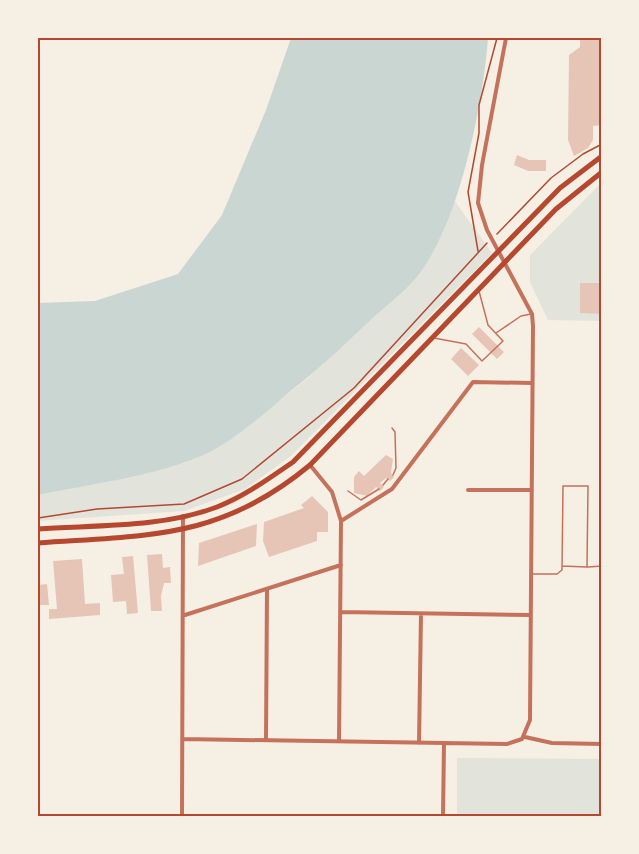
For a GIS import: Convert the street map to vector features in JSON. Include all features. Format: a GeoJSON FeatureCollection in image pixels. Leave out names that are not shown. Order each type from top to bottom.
{"type":"FeatureCollection","features":[{"type":"Feature","properties":{"kind":"main road"},"geometry":{"type":"LineString","coordinates":[[38,529],[183,516],[218,506],[251,491],[293,462],[560,188],[602,156]]}},
{"type":"Feature","properties":{"kind":"main road"},"geometry":{"type":"LineString","coordinates":[[38,543],[185,530],[235,514],[264,500],[310,465],[578,189],[602,172]]}},
{"type":"Feature","properties":{"kind":"street"},"geometry":{"type":"LineString","coordinates":[[506,38],[479,182],[481,217],[532,314],[530,720],[525,737]]}},
{"type":"Feature","properties":{"kind":"street"},"geometry":{"type":"LineString","coordinates":[[341,521],[392,489],[473,382],[532,383]]}},
{"type":"Feature","properties":{"kind":"street"},"geometry":{"type":"LineString","coordinates":[[310,465],[332,492],[341,521],[339,741]]}},
{"type":"Feature","properties":{"kind":"street"},"geometry":{"type":"LineString","coordinates":[[468,490],[532,490]]}},
{"type":"Feature","properties":{"kind":"street"},"geometry":{"type":"LineString","coordinates":[[182,816],[185,615],[183,516]]}},
{"type":"Feature","properties":{"kind":"street"},"geometry":{"type":"LineString","coordinates":[[185,615],[341,565]]}},
{"type":"Feature","properties":{"kind":"street"},"geometry":{"type":"LineString","coordinates":[[266,740],[267,589]]}},
{"type":"Feature","properties":{"kind":"street"},"geometry":{"type":"LineString","coordinates":[[341,612],[531,615]]}},
{"type":"Feature","properties":{"kind":"street"},"geometry":{"type":"LineString","coordinates":[[419,742],[421,614]]}},
{"type":"Feature","properties":{"kind":"street"},"geometry":{"type":"LineString","coordinates":[[183,739],[512,744],[525,737],[552,743],[602,744]]}},
{"type":"Feature","properties":{"kind":"street"},"geometry":{"type":"LineString","coordinates":[[442,816],[444,743]]}},
{"type":"Feature","properties":{"kind":"lane"},"geometry":{"type":"LineString","coordinates":[[433,337],[466,344],[482,361],[503,341],[488,325],[479,290]]}},
{"type":"Feature","properties":{"kind":"lane"},"geometry":{"type":"LineString","coordinates":[[496,333],[521,316],[532,314]]}},
{"type":"Feature","properties":{"kind":"lane"},"geometry":{"type":"LineString","coordinates":[[392,428],[395,432],[396,468],[393,475]]}},
{"type":"Feature","properties":{"kind":"lane"},"geometry":{"type":"LineString","coordinates":[[382,485],[388,479]]}},
{"type":"Feature","properties":{"kind":"lane"},"geometry":{"type":"LineString","coordinates":[[531,574],[557,574],[562,566],[563,486],[588,486],[587,567]]}},
{"type":"Feature","properties":{"kind":"lane"},"geometry":{"type":"LineString","coordinates":[[348,491],[361,500],[379,489]]}},
{"type":"Feature","properties":{"kind":"lane"},"geometry":{"type":"LineString","coordinates":[[562,566],[602,566]]}},
{"type":"Feature","properties":{"kind":"path"},"geometry":{"type":"LineString","coordinates":[[478,252],[468,192],[479,133],[479,105],[497,38]]}},
{"type":"Feature","properties":{"kind":"path"},"geometry":{"type":"LineString","coordinates":[[38,518],[98,509],[184,504],[242,479],[354,388],[478,252],[551,178],[571,162],[602,144]]}},
{"type":"Feature","properties":{"kind":"shaded area"},"geometry":{"type":"Polygon","coordinates":[[[291,38],[488,38],[481,97],[466,164],[456,198],[431,256],[415,279],[335,354],[224,444],[201,456],[161,469],[38,495],[38,303],[95,301],[178,274],[222,215],[266,110],[291,38]]]}},
{"type":"Feature","properties":{"kind":"shaded area"},"geometry":{"type":"Polygon","coordinates":[[[601,183],[601,321],[548,320],[530,282],[530,255],[601,183]]]}},
{"type":"Feature","properties":{"kind":"shaded area"},"geometry":{"type":"Polygon","coordinates":[[[454,200],[492,253],[291,456],[245,489],[184,511],[38,521],[38,495],[173,466],[258,418],[309,377],[372,319],[442,234],[454,200]]]}},
{"type":"Feature","properties":{"kind":"shaded area"},"geometry":{"type":"Polygon","coordinates":[[[457,758],[601,759],[601,816],[457,816],[457,758]]]}},
{"type":"Feature","properties":{"kind":"building"},"geometry":{"type":"Polygon","coordinates":[[[580,38],[602,38],[602,125],[593,126],[593,140],[588,148],[574,156],[568,140],[569,55],[580,47],[580,38]]]}},
{"type":"Feature","properties":{"kind":"building"},"geometry":{"type":"Polygon","coordinates":[[[517,155],[529,160],[546,160],[546,171],[528,171],[514,165],[517,155]]]}},
{"type":"Feature","properties":{"kind":"building"},"geometry":{"type":"Polygon","coordinates":[[[580,283],[602,283],[602,314],[580,313],[580,283]]]}},
{"type":"Feature","properties":{"kind":"building"},"geometry":{"type":"Polygon","coordinates":[[[479,327],[504,352],[497,359],[472,334],[479,327]]]}},
{"type":"Feature","properties":{"kind":"building"},"geometry":{"type":"Polygon","coordinates":[[[461,348],[479,365],[468,376],[451,359],[461,348]]]}},
{"type":"Feature","properties":{"kind":"building"},"geometry":{"type":"Polygon","coordinates":[[[386,455],[393,459],[391,473],[394,477],[390,481],[386,478],[380,483],[384,487],[380,491],[376,487],[367,496],[354,493],[354,477],[359,471],[364,476],[386,455]]]}},
{"type":"Feature","properties":{"kind":"building"},"geometry":{"type":"Polygon","coordinates":[[[312,496],[328,512],[328,532],[317,532],[317,541],[269,557],[263,541],[264,522],[304,508],[301,505],[312,496]]]}},
{"type":"Feature","properties":{"kind":"building"},"geometry":{"type":"Polygon","coordinates":[[[257,524],[256,546],[198,566],[199,543],[257,524]]]}},
{"type":"Feature","properties":{"kind":"building"},"geometry":{"type":"Polygon","coordinates":[[[162,554],[163,568],[170,567],[171,583],[164,583],[161,596],[162,611],[151,611],[147,555],[162,554]]]}},
{"type":"Feature","properties":{"kind":"building"},"geometry":{"type":"Polygon","coordinates":[[[133,556],[138,613],[127,614],[126,601],[113,602],[111,575],[124,574],[122,557],[133,556]]]}},
{"type":"Feature","properties":{"kind":"building"},"geometry":{"type":"Polygon","coordinates":[[[82,559],[85,604],[100,603],[100,615],[49,619],[49,609],[57,609],[53,561],[82,559]]]}},
{"type":"Feature","properties":{"kind":"building"},"geometry":{"type":"Polygon","coordinates":[[[47,584],[49,605],[38,605],[38,585],[47,584]]]}}]}
